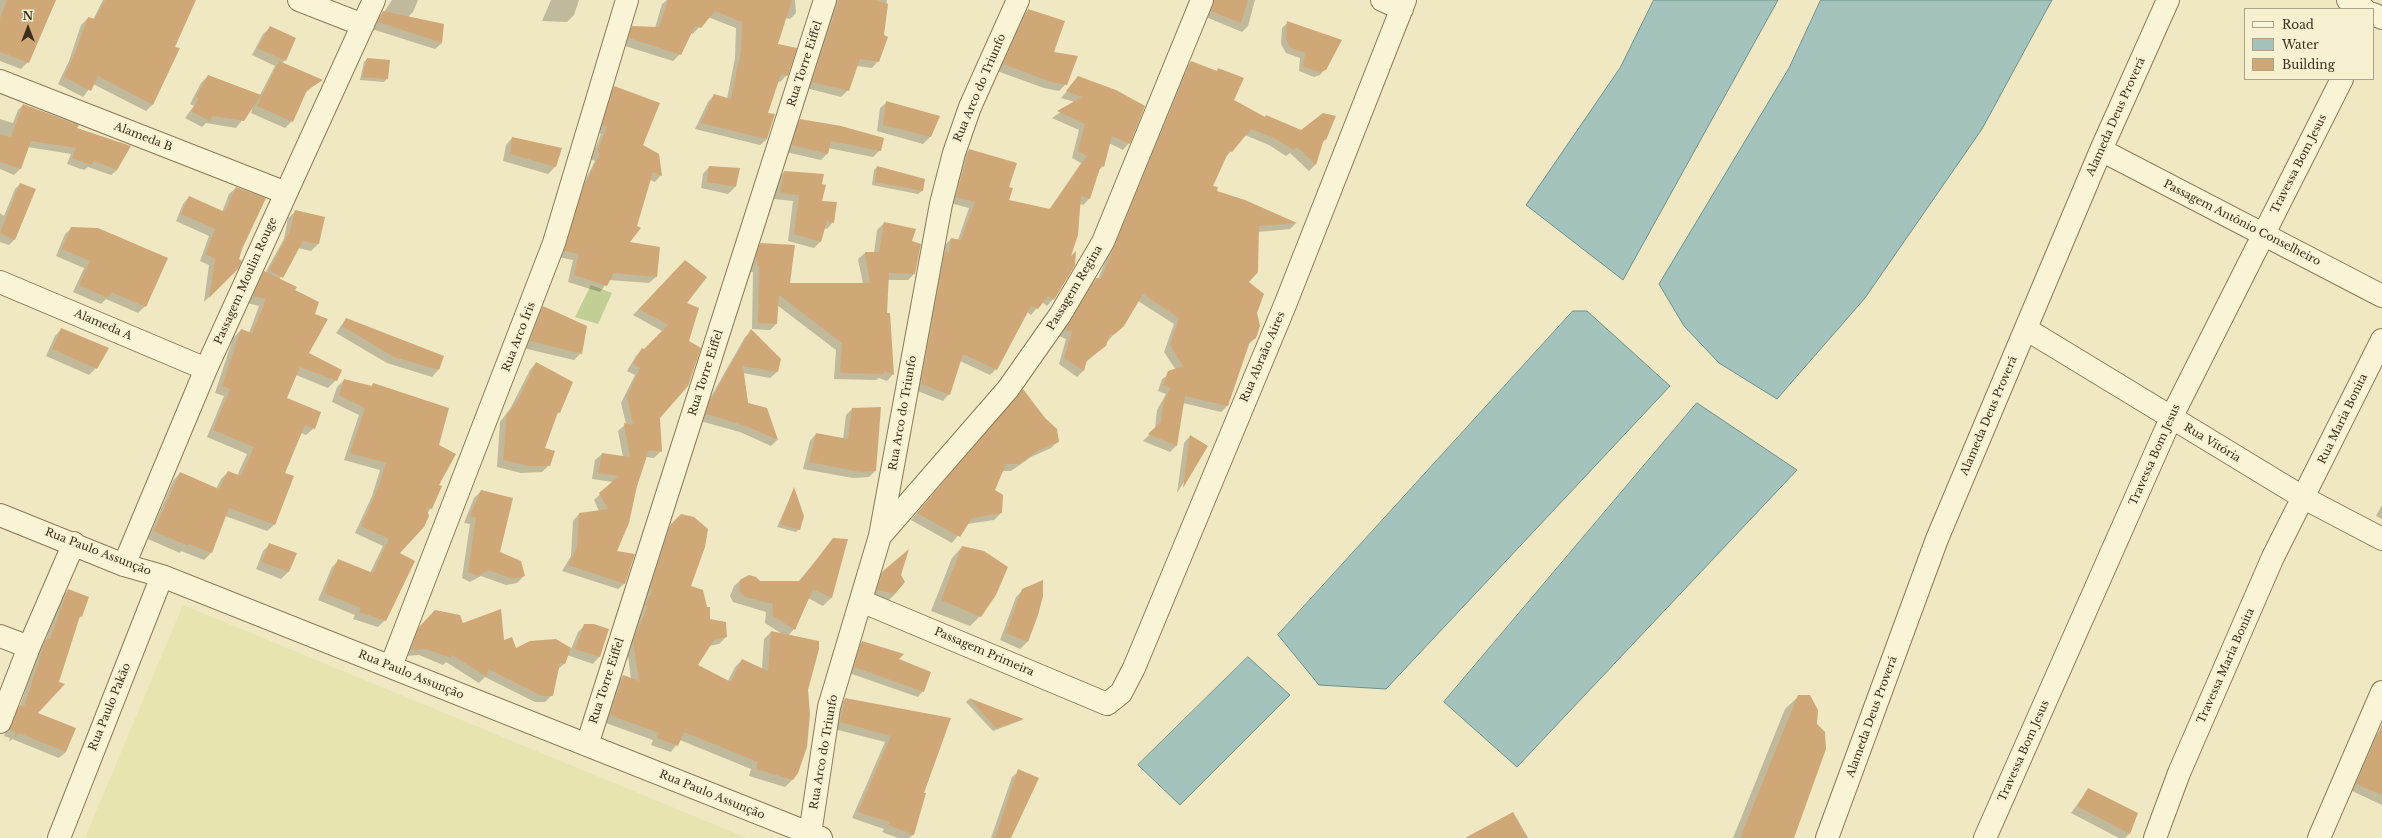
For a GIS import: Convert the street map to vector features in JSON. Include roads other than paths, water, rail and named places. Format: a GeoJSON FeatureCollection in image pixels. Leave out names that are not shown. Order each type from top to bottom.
{"type":"FeatureCollection","features":[{"type":"Feature","properties":{"kind":"street"},"geometry":{"type":"LineString","coordinates":[[300,0],[363,24]]}},
{"type":"Feature","properties":{"kind":"street","name":"Passagem Moulin Rouge"},"geometry":{"type":"LineString","coordinates":[[124,565],[206,369],[374,0]]}},
{"type":"Feature","properties":{"kind":"street","name":"Rua Arco Íris"},"geometry":{"type":"LineString","coordinates":[[391,666],[554,243],[627,0]]}},
{"type":"Feature","properties":{"kind":"street","name":"Rua Torre Eiffel"},"geometry":{"type":"LineString","coordinates":[[587,745],[825,0]]}},
{"type":"Feature","properties":{"kind":"street","name":"Rua Arco do Triunfo"},"geometry":{"type":"LineString","coordinates":[[815,836],[829,707],[880,536],[941,204],[954,153],[970,107],[1018,0]]}},
{"type":"Feature","properties":{"kind":"street","name":"Passagem Regina"},"geometry":{"type":"LineString","coordinates":[[880,536],[1008,389],[1060,315],[1103,242],[1202,0]]}},
{"type":"Feature","properties":{"kind":"street"},"geometry":{"type":"LineString","coordinates":[[1382,0],[1404,5]]}},
{"type":"Feature","properties":{"kind":"street","name":"Alameda Deus Proverá"},"geometry":{"type":"LineString","coordinates":[[1827,838],[1937,539],[2101,150],[2168,0]]}},
{"type":"Feature","properties":{"kind":"street"},"geometry":{"type":"LineString","coordinates":[[2348,0],[2361,8]]}},
{"type":"Feature","properties":{"kind":"street","name":"Rua Abraão Aires"},"geometry":{"type":"LineString","coordinates":[[1107,704],[1121,693],[1134,668],[1285,305],[1404,5]]}},
{"type":"Feature","properties":{"kind":"street","name":"Travessa Bom Jesus"},"geometry":{"type":"LineString","coordinates":[[1985,838],[2171,418],[2341,80]]}},
{"type":"Feature","properties":{"kind":"street","name":"Alameda B"},"geometry":{"type":"LineString","coordinates":[[0,81],[286,193]]}},
{"type":"Feature","properties":{"kind":"street","name":"Passagem Antônio Conselheiro"},"geometry":{"type":"LineString","coordinates":[[2101,150],[2382,296]]}},
{"type":"Feature","properties":{"kind":"street","name":"Alameda A"},"geometry":{"type":"LineString","coordinates":[[0,282],[206,369]]}},
{"type":"Feature","properties":{"kind":"street","name":"Rua Vitória"},"geometry":{"type":"LineString","coordinates":[[2026,329],[2304,498],[2382,539]]}},
{"type":"Feature","properties":{"kind":"street","name":"Rua Maria Bonita"},"geometry":{"type":"LineString","coordinates":[[2304,498],[2382,340]]}},
{"type":"Feature","properties":{"kind":"street","name":"Travessa Maria Bonita"},"geometry":{"type":"LineString","coordinates":[[2155,838],[2179,773],[2273,557],[2292,517],[2304,498]]}},
{"type":"Feature","properties":{"kind":"street","name":"Rua Paulo Assunção"},"geometry":{"type":"LineString","coordinates":[[0,515],[74,543],[124,565],[162,576],[391,666],[815,836]]}},
{"type":"Feature","properties":{"kind":"street"},"geometry":{"type":"LineString","coordinates":[[0,722],[29,647],[74,543]]}},
{"type":"Feature","properties":{"kind":"street","name":"Rua Paulo Pakão"},"geometry":{"type":"LineString","coordinates":[[59,838],[162,576]]}},
{"type":"Feature","properties":{"kind":"street","name":"Passagem Primeira"},"geometry":{"type":"LineString","coordinates":[[861,601],[1107,704]]}},
{"type":"Feature","properties":{"kind":"street"},"geometry":{"type":"LineString","coordinates":[[0,636],[29,647]]}},
{"type":"Feature","properties":{"kind":"street"},"geometry":{"type":"LineString","coordinates":[[2319,838],[2382,692]]}},
{"type":"Feature","properties":{"kind":"water"},"geometry":{"type":"Polygon","coordinates":[[[1654,0],[1778,0],[1623,280],[1526,205],[1620,68],[1654,0]]]}},
{"type":"Feature","properties":{"kind":"water"},"geometry":{"type":"Polygon","coordinates":[[[1821,0],[2052,0],[1982,129],[1865,298],[1777,399],[1719,363],[1684,326],[1659,284],[1789,68],[1821,0]]]}},
{"type":"Feature","properties":{"kind":"water"},"geometry":{"type":"Polygon","coordinates":[[[1573,311],[1587,311],[1670,386],[1386,689],[1319,685],[1278,635],[1573,311]]]}},
{"type":"Feature","properties":{"kind":"water"},"geometry":{"type":"Polygon","coordinates":[[[1697,403],[1797,470],[1517,767],[1444,702],[1697,403]]]}},
{"type":"Feature","properties":{"kind":"water"},"geometry":{"type":"Polygon","coordinates":[[[1248,657],[1290,695],[1180,805],[1138,765],[1248,657]]]}}]}
